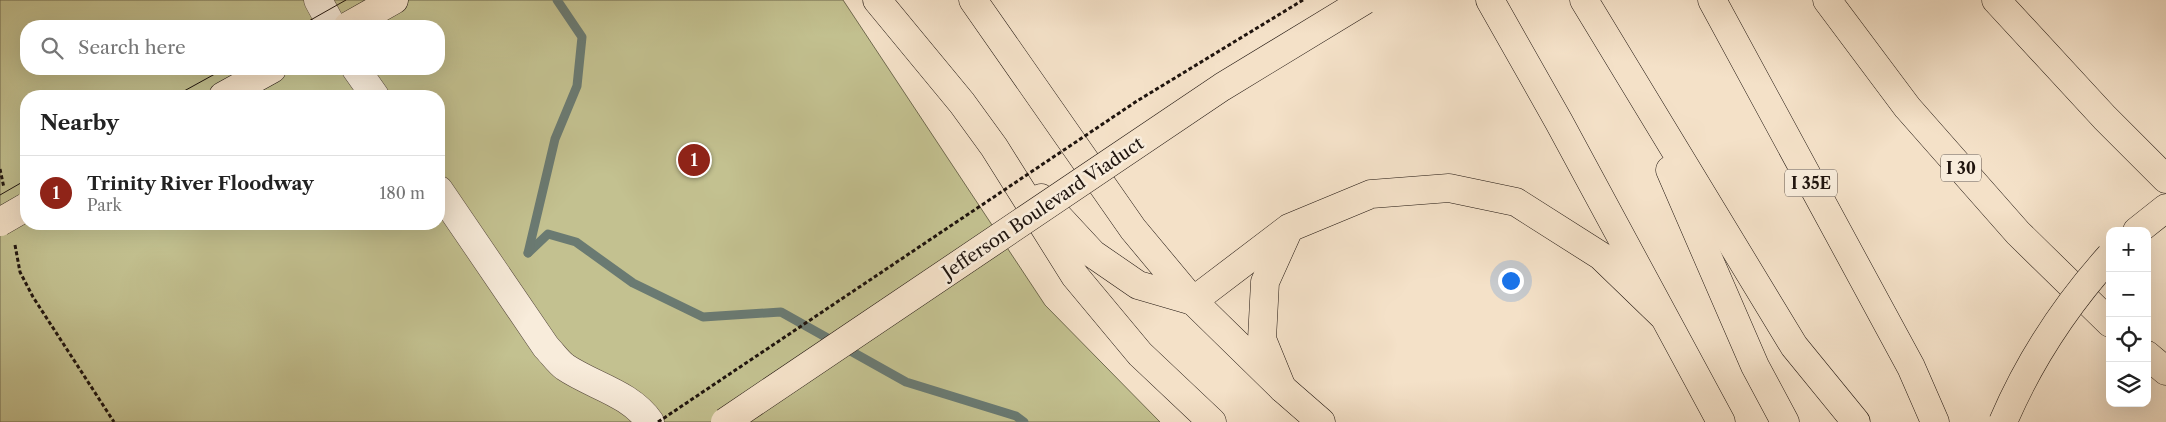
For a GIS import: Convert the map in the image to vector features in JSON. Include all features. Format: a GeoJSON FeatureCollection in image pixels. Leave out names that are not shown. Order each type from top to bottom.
{"type":"FeatureCollection","features":[{"type":"Feature","properties":{"kind":"main road"},"geometry":{"type":"LineString","coordinates":[[359,20],[394,0]]}},
{"type":"Feature","properties":{"kind":"main road"},"geometry":{"type":"LineString","coordinates":[[877,0],[962,103],[994,147],[1075,276],[1140,354],[1212,422]]}},
{"type":"Feature","properties":{"kind":"main road"},"geometry":{"type":"LineString","coordinates":[[973,0],[1133,229],[1193,301],[1282,388],[1321,422]]}},
{"type":"Feature","properties":{"kind":"main road","name":"Jefferson Boulevard Viaduct"},"geometry":{"type":"LineString","coordinates":[[724,422],[1222,87],[1365,0]]}},
{"type":"Feature","properties":{"kind":"main road"},"geometry":{"type":"LineString","coordinates":[[1490,0],[1559,122],[1720,422]]}},
{"type":"Feature","properties":{"kind":"main road"},"geometry":{"type":"LineString","coordinates":[[1584,0],[1794,346],[1856,422]]}},
{"type":"Feature","properties":{"kind":"main road","name":"I 35E"},"geometry":{"type":"LineString","coordinates":[[1712,0],[1911,367],[1935,422]]}},
{"type":"Feature","properties":{"kind":"main road","name":"I 30"},"geometry":{"type":"LineString","coordinates":[[1827,0],[1920,122],[2018,234],[2106,320]]}},
{"type":"Feature","properties":{"kind":"main road"},"geometry":{"type":"LineString","coordinates":[[1996,0],[2105,118],[2166,179]]}},
{"type":"Feature","properties":{"kind":"main road"},"geometry":{"type":"LineString","coordinates":[[234,90],[261,75]]}},
{"type":"Feature","properties":{"kind":"main road"},"geometry":{"type":"LineString","coordinates":[[1630,77],[1755,366],[1784,422]]}},
{"type":"Feature","properties":{"kind":"main road"},"geometry":{"type":"LineString","coordinates":[[994,147],[1092,254],[1138,285],[1193,301]]}},
{"type":"Feature","properties":{"kind":"main road"},"geometry":{"type":"LineString","coordinates":[[1193,301],[1289,228],[1371,194],[1449,188],[1516,202],[1601,256],[1662,315]]}},
{"type":"Feature","properties":{"kind":"main road"},"geometry":{"type":"LineString","coordinates":[[2142,227],[2166,208]]}},
{"type":"Feature","properties":{"kind":"main road"},"geometry":{"type":"LineString","coordinates":[[1282,388],[1262,339],[1264,282],[1289,228]]}},
{"type":"Feature","properties":{"kind":"main road"},"geometry":{"type":"LineString","coordinates":[[2003,422],[2013,399],[2056,322],[2106,261]]}},
{"type":"Feature","properties":{"kind":"main road"},"geometry":{"type":"LineString","coordinates":[[2151,358],[2166,371]]}},
{"type":"Feature","properties":{"kind":"lane"},"geometry":{"type":"LineString","coordinates":[[318,0],[329,20]]}},
{"type":"Feature","properties":{"kind":"lane"},"geometry":{"type":"LineString","coordinates":[[360,75],[371,90]]}},
{"type":"Feature","properties":{"kind":"lane"},"geometry":{"type":"LineString","coordinates":[[445,199],[546,347],[564,366],[626,399],[642,411],[650,422]]}},
{"type":"Feature","properties":{"kind":"path"},"geometry":{"type":"LineString","coordinates":[[658,422],[1137,101],[1303,0]]}},
{"type":"Feature","properties":{"kind":"path"},"geometry":{"type":"LineString","coordinates":[[0,169],[12,217],[20,272],[33,297],[114,422]]}},
{"type":"Feature","properties":{"kind":"shaded area"},"geometry":{"type":"Polygon","coordinates":[[[0,0],[843,0],[1045,305],[1160,422],[0,422],[0,0]]]}},
{"type":"Feature","properties":{"kind":"waterway"},"geometry":{"type":"LineString","coordinates":[[528,253],[555,139],[577,86],[582,37],[557,0]]}},
{"type":"Feature","properties":{"kind":"waterway"},"geometry":{"type":"LineString","coordinates":[[528,253],[548,234],[576,242],[633,283],[703,317],[781,312],[906,382],[1016,416],[1024,422]]}},
{"type":"Feature","properties":{"kind":"tram line"},"geometry":{"type":"LineString","coordinates":[[311,20],[346,0]]}},
{"type":"Feature","properties":{"kind":"tram line"},"geometry":{"type":"LineString","coordinates":[[186,90],[213,75]]}},
{"type":"Feature","properties":{"kind":"tram line"},"geometry":{"type":"LineString","coordinates":[[0,195],[20,183]]}},
{"type":"Feature","properties":{"kind":"place","name":"Trinity River Floodway"},"geometry":{"type":"Point","coordinates":[694,160]}}]}
